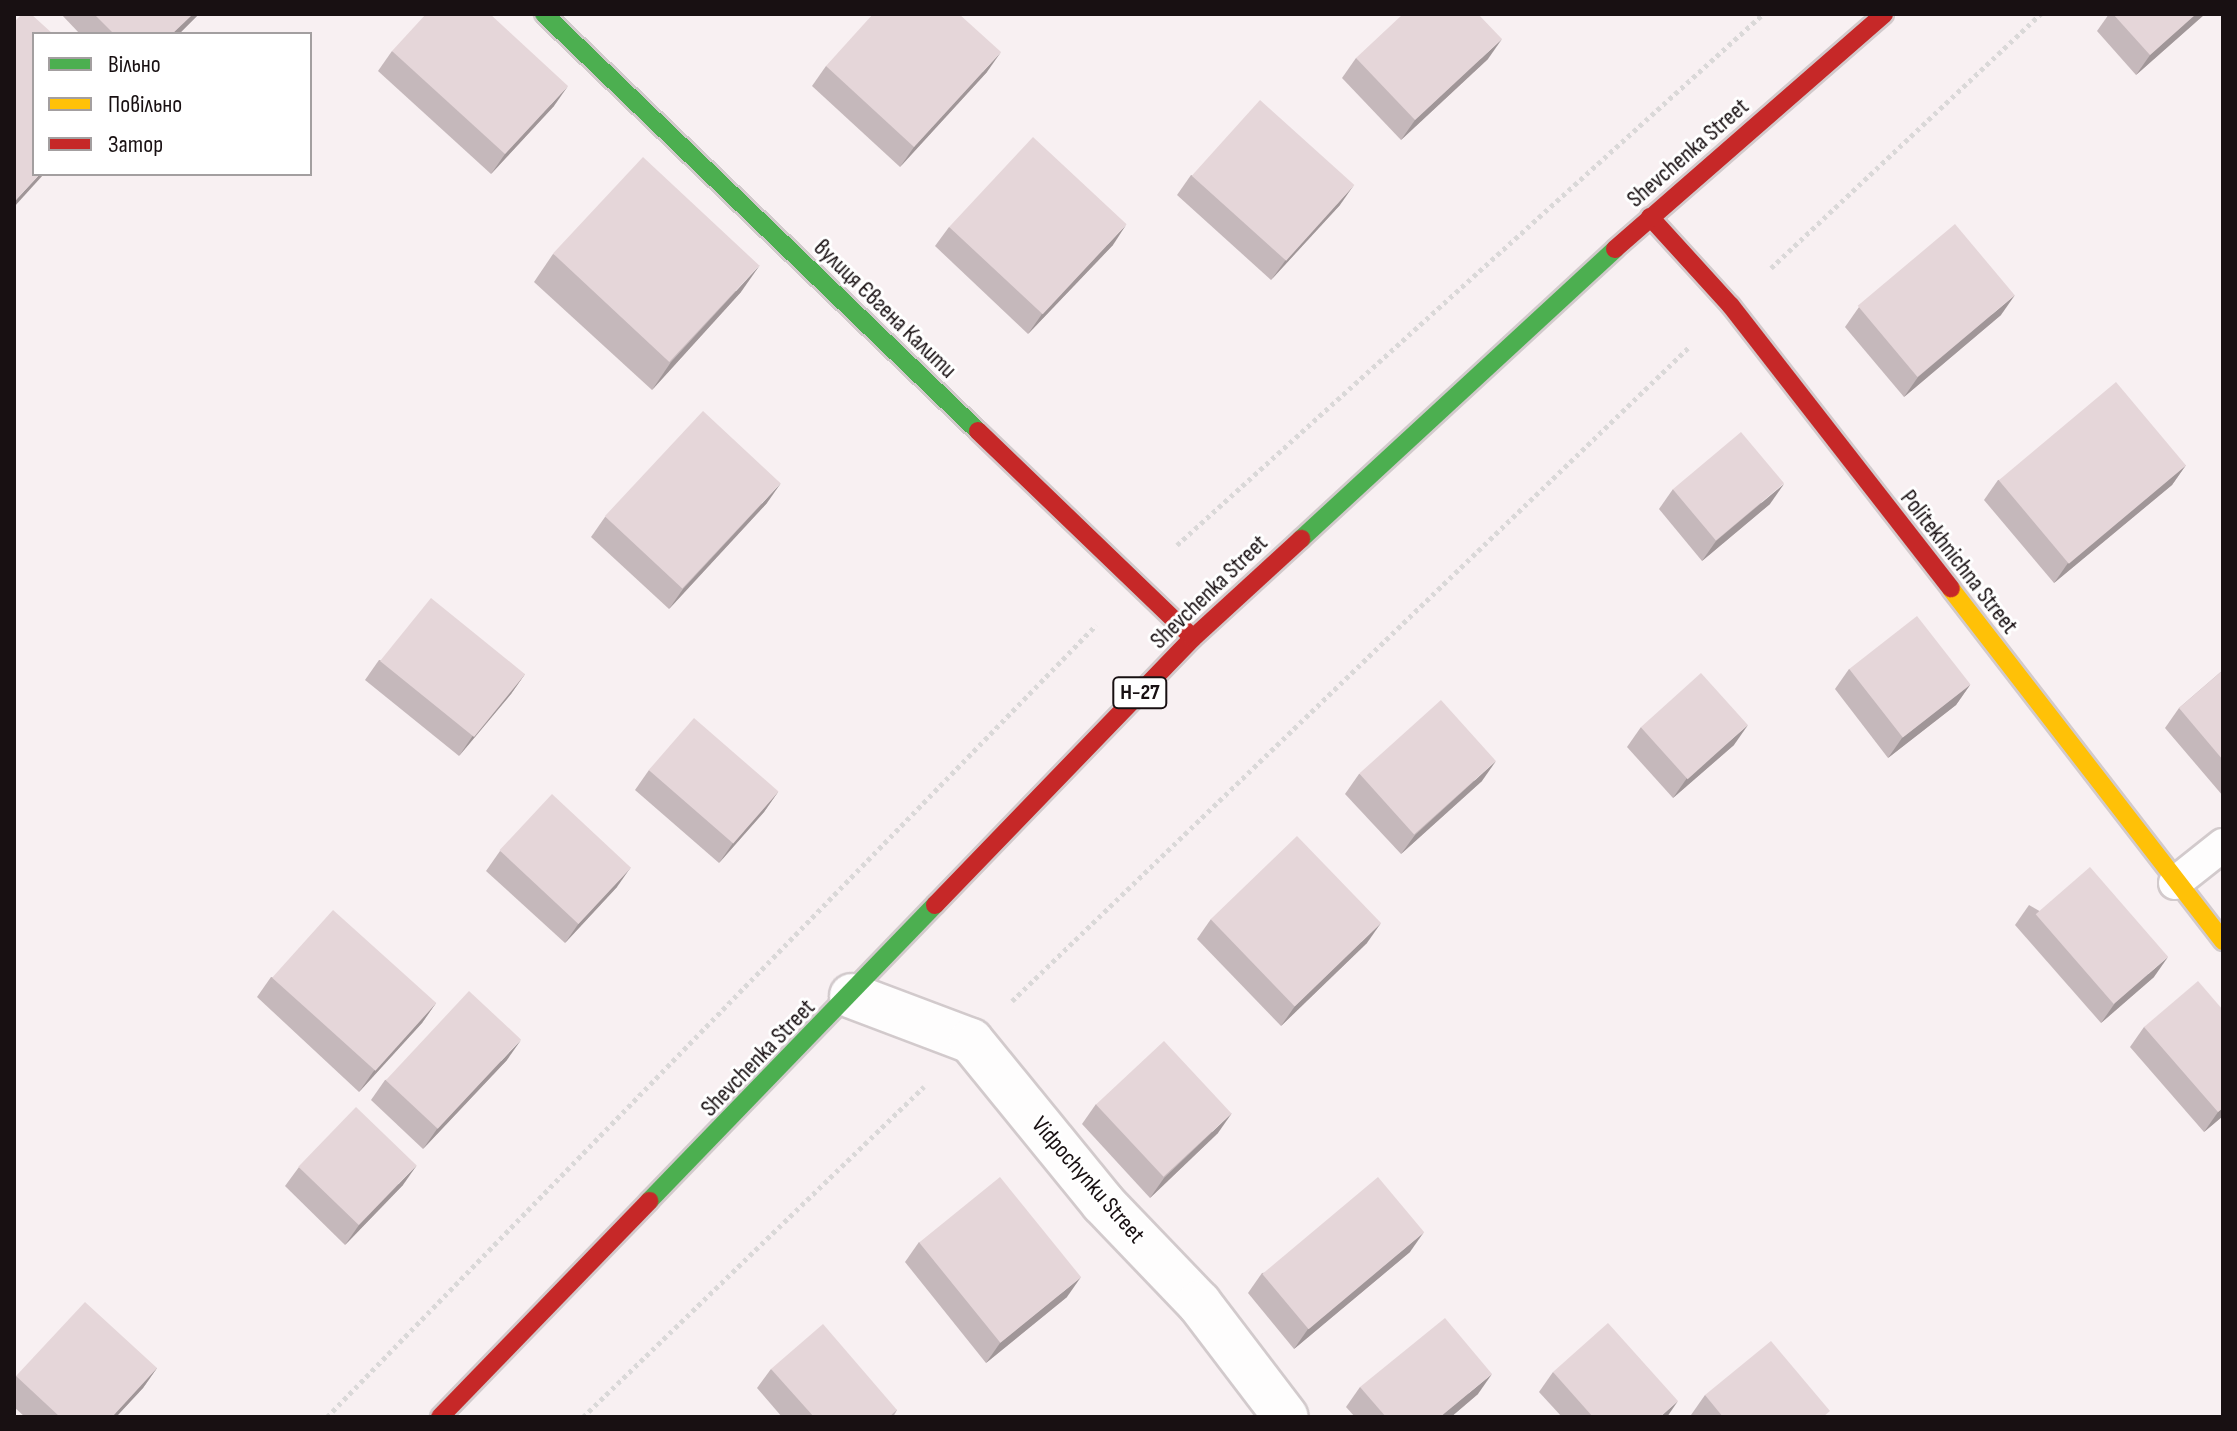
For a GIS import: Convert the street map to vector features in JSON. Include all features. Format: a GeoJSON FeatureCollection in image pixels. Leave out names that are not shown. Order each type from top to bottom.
{"type":"FeatureCollection","features":[{"type":"Feature","properties":{"kind":"main road","name":"вулиця Євгена Калити"},"geometry":{"type":"LineString","coordinates":[[544,14],[1193,638]]}},
{"type":"Feature","properties":{"kind":"main road","name":"Shevchenka Street"},"geometry":{"type":"LineString","coordinates":[[440,1417],[852,996],[1193,638],[1650,217],[1884,14]]}},
{"type":"Feature","properties":{"kind":"main road","name":"Politekhnichna Street"},"geometry":{"type":"LineString","coordinates":[[1650,217],[1731,306],[2175,883],[2223,941]]}},
{"type":"Feature","properties":{"kind":"street"},"geometry":{"type":"LineString","coordinates":[[852,996],[971,1041]]}},
{"type":"Feature","properties":{"kind":"street","name":"Vidpochynku Street"},"geometry":{"type":"LineString","coordinates":[[971,1041],[1103,1203],[1199,1303],[1286,1417]]}},
{"type":"Feature","properties":{"kind":"lane"},"geometry":{"type":"LineString","coordinates":[[2175,883],[2223,845]]}},
{"type":"Feature","properties":{"kind":"path"},"geometry":{"type":"LineString","coordinates":[[327,1417],[1136,583],[1763,14]]}},
{"type":"Feature","properties":{"kind":"path"},"geometry":{"type":"LineString","coordinates":[[583,1417],[1731,306],[2041,14]]}},
{"type":"Feature","properties":{"kind":"building"},"geometry":{"type":"Polygon","coordinates":[[[22,14],[31,14],[51,32],[32,32],[32,176],[38,176],[14,202],[14,22],[22,14]]]}},
{"type":"Feature","properties":{"kind":"building"},"geometry":{"type":"Polygon","coordinates":[[[94,14],[193,14],[174,32],[112,32],[94,14]]]}},
{"type":"Feature","properties":{"kind":"building"},"geometry":{"type":"Polygon","coordinates":[[[426,14],[490,14],[568,86],[505,154],[392,51],[426,14]]]}},
{"type":"Feature","properties":{"kind":"building"},"geometry":{"type":"Polygon","coordinates":[[[873,14],[959,14],[1001,52],[914,147],[826,66],[873,14]]]}},
{"type":"Feature","properties":{"kind":"building"},"geometry":{"type":"Polygon","coordinates":[[[1403,14],[1478,14],[1502,39],[1415,120],[1356,58],[1403,14]]]}},
{"type":"Feature","properties":{"kind":"building"},"geometry":{"type":"Polygon","coordinates":[[[2113,14],[2196,14],[2150,55],[2113,14]]]}},
{"type":"Feature","properties":{"kind":"building"},"geometry":{"type":"Polygon","coordinates":[[[1260,100],[1354,185],[1286,261],[1192,176],[1260,100]]]}},
{"type":"Feature","properties":{"kind":"building"},"geometry":{"type":"Polygon","coordinates":[[[1033,137],[1127,224],[1043,314],[949,227],[1033,137]]]}},
{"type":"Feature","properties":{"kind":"building"},"geometry":{"type":"Polygon","coordinates":[[[643,157],[759,265],[669,362],[553,254],[643,157]]]}},
{"type":"Feature","properties":{"kind":"building"},"geometry":{"type":"Polygon","coordinates":[[[1955,224],[2015,295],[1917,377],[1858,306],[1955,224]]]}},
{"type":"Feature","properties":{"kind":"building"},"geometry":{"type":"Polygon","coordinates":[[[2116,382],[2186,465],[2069,564],[1999,480],[2116,382]]]}},
{"type":"Feature","properties":{"kind":"building"},"geometry":{"type":"Polygon","coordinates":[[[703,411],[781,483],[682,589],[605,516],[703,411]]]}},
{"type":"Feature","properties":{"kind":"building"},"geometry":{"type":"Polygon","coordinates":[[[1741,432],[1784,483],[1716,541],[1673,489],[1741,432]]]}},
{"type":"Feature","properties":{"kind":"building"},"geometry":{"type":"Polygon","coordinates":[[[431,598],[525,674],[474,737],[380,661],[431,598]]]}},
{"type":"Feature","properties":{"kind":"building"},"geometry":{"type":"Polygon","coordinates":[[[1917,616],[1971,685],[1903,738],[1849,669],[1917,616]]]}},
{"type":"Feature","properties":{"kind":"building"},"geometry":{"type":"Polygon","coordinates":[[[2223,670],[2223,760],[2179,708],[2223,670]]]}},
{"type":"Feature","properties":{"kind":"building"},"geometry":{"type":"Polygon","coordinates":[[[1701,673],[1748,725],[1688,779],[1641,727],[1701,673]]]}},
{"type":"Feature","properties":{"kind":"building"},"geometry":{"type":"Polygon","coordinates":[[[1441,700],[1496,761],[1414,835],[1359,774],[1441,700]]]}},
{"type":"Feature","properties":{"kind":"building"},"geometry":{"type":"Polygon","coordinates":[[[694,718],[779,791],[733,844],[649,770],[694,718]]]}},
{"type":"Feature","properties":{"kind":"building"},"geometry":{"type":"Polygon","coordinates":[[[552,794],[631,868],[578,924],[499,850],[552,794]]]}},
{"type":"Feature","properties":{"kind":"building"},"geometry":{"type":"Polygon","coordinates":[[[1297,836],[1381,923],[1295,1006],[1211,919],[1297,836]]]}},
{"type":"Feature","properties":{"kind":"building"},"geometry":{"type":"Polygon","coordinates":[[[2090,867],[2168,957],[2114,1004],[2036,914],[2090,867]]]}},
{"type":"Feature","properties":{"kind":"building"},"geometry":{"type":"Polygon","coordinates":[[[333,910],[436,1003],[375,1071],[272,978],[333,910]]]}},
{"type":"Feature","properties":{"kind":"building"},"geometry":{"type":"Polygon","coordinates":[[[2198,981],[2223,1010],[2223,1108],[2218,1112],[2144,1027],[2198,981]]]}},
{"type":"Feature","properties":{"kind":"building"},"geometry":{"type":"Polygon","coordinates":[[[469,991],[521,1039],[438,1129],[386,1080],[469,991]]]}},
{"type":"Feature","properties":{"kind":"building"},"geometry":{"type":"Polygon","coordinates":[[[1164,1041],[1232,1113],[1164,1177],[1096,1104],[1164,1041]]]}},
{"type":"Feature","properties":{"kind":"building"},"geometry":{"type":"Polygon","coordinates":[[[356,1107],[416,1165],[359,1225],[298,1167],[356,1107]]]}},
{"type":"Feature","properties":{"kind":"building"},"geometry":{"type":"Polygon","coordinates":[[[1000,1177],[1081,1277],[1000,1343],[919,1242],[1000,1177]]]}},
{"type":"Feature","properties":{"kind":"building"},"geometry":{"type":"Polygon","coordinates":[[[1378,1177],[1424,1232],[1309,1329],[1262,1274],[1378,1177]]]}},
{"type":"Feature","properties":{"kind":"building"},"geometry":{"type":"Polygon","coordinates":[[[85,1302],[157,1368],[112,1417],[60,1417],[16,1376],[85,1302]]]}},
{"type":"Feature","properties":{"kind":"building"},"geometry":{"type":"Polygon","coordinates":[[[1445,1318],[1492,1374],[1440,1417],[1386,1417],[1360,1387],[1445,1318]]]}},
{"type":"Feature","properties":{"kind":"building"},"geometry":{"type":"Polygon","coordinates":[[[1608,1323],[1678,1401],[1660,1417],[1593,1417],[1553,1372],[1608,1323]]]}},
{"type":"Feature","properties":{"kind":"building"},"geometry":{"type":"Polygon","coordinates":[[[823,1324],[897,1410],[889,1417],[814,1417],[771,1369],[823,1324]]]}},
{"type":"Feature","properties":{"kind":"building"},"geometry":{"type":"Polygon","coordinates":[[[1771,1341],[1830,1411],[1823,1417],[1723,1417],[1705,1395],[1771,1341]]]}},
{"type":"Feature","properties":{"kind":"traffic: fast"},"geometry":{"type":"LineString","coordinates":[[544,14],[978,431]]}},
{"type":"Feature","properties":{"kind":"traffic: fast"},"geometry":{"type":"LineString","coordinates":[[1301,539],[1615,249]]}},
{"type":"Feature","properties":{"kind":"traffic: fast"},"geometry":{"type":"LineString","coordinates":[[649,1201],[935,905]]}},
{"type":"Feature","properties":{"kind":"traffic: slow"},"geometry":{"type":"LineString","coordinates":[[1951,589],[2223,941]]}},
{"type":"Feature","properties":{"kind":"traffic: jam"},"geometry":{"type":"LineString","coordinates":[[1615,249],[1884,14]]}},
{"type":"Feature","properties":{"kind":"traffic: jam"},"geometry":{"type":"LineString","coordinates":[[1650,217],[1731,306],[1951,589]]}},
{"type":"Feature","properties":{"kind":"traffic: jam"},"geometry":{"type":"LineString","coordinates":[[978,431],[1193,638]]}},
{"type":"Feature","properties":{"kind":"traffic: jam"},"geometry":{"type":"LineString","coordinates":[[935,905],[1193,638],[1301,539]]}},
{"type":"Feature","properties":{"kind":"traffic: jam"},"geometry":{"type":"LineString","coordinates":[[440,1417],[649,1201]]}}]}
